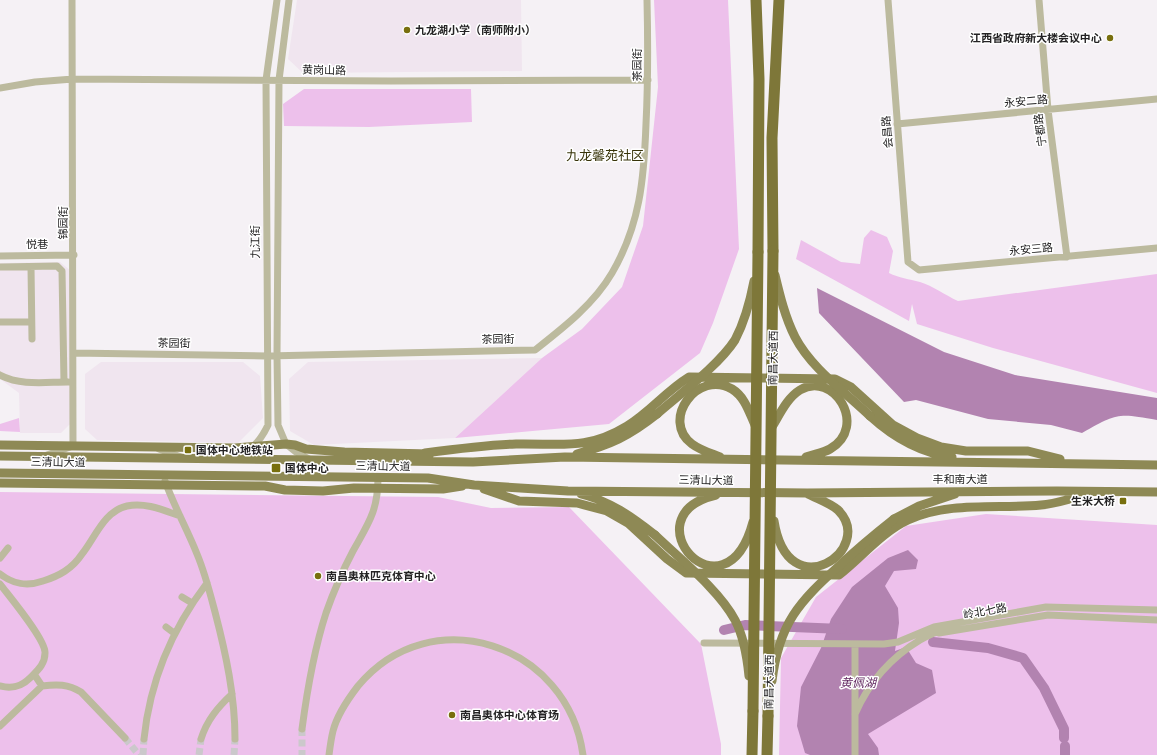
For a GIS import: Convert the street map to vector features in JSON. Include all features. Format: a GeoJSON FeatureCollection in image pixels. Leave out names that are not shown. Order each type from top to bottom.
{"type":"FeatureCollection","features":[{"type":"Feature","properties":{"kind":"highway","name":"南昌大道西"},"geometry":{"type":"LineString","coordinates":[[753,711],[757,428],[759,79],[756,0]]}},
{"type":"Feature","properties":{"kind":"highway","name":"南昌大道西"},"geometry":{"type":"LineString","coordinates":[[768,716],[772,427],[772,138],[779,0]]}},
{"type":"Feature","properties":{"kind":"highway"},"geometry":{"type":"LineString","coordinates":[[752,755],[753,711]]}},
{"type":"Feature","properties":{"kind":"highway"},"geometry":{"type":"LineString","coordinates":[[767,755],[768,716]]}},
{"type":"Feature","properties":{"kind":"main road"},"geometry":{"type":"LineString","coordinates":[[565,457],[610,444],[634,432],[706,371],[734,341],[743,323],[750,302],[758,257]]}},
{"type":"Feature","properties":{"kind":"main road"},"geometry":{"type":"LineString","coordinates":[[773,263],[782,302],[795,337],[813,361],[870,416],[887,431],[916,448],[948,457],[989,462]]}},
{"type":"Feature","properties":{"kind":"main road"},"geometry":{"type":"LineString","coordinates":[[0,445],[235,448],[286,444],[306,449],[344,452],[425,452],[516,444],[566,446],[582,444],[627,426],[678,384],[689,377],[835,379],[844,382],[893,425],[916,438],[941,446],[966,451],[1028,451],[1077,463]]}},
{"type":"Feature","properties":{"kind":"main road"},"geometry":{"type":"LineString","coordinates":[[725,459],[691,443],[684,434],[680,423],[686,401],[692,393],[702,388],[718,386],[731,389],[740,396],[747,406],[757,428]]}},
{"type":"Feature","properties":{"kind":"main road"},"geometry":{"type":"LineString","coordinates":[[772,427],[791,398],[800,390],[808,387],[829,390],[843,403],[848,420],[843,437],[830,449],[797,459]]}},
{"type":"Feature","properties":{"kind":"main road"},"geometry":{"type":"LineString","coordinates":[[313,461],[344,452]]}},
{"type":"Feature","properties":{"kind":"main road"},"geometry":{"type":"LineString","coordinates":[[425,452],[473,462]]}},
{"type":"Feature","properties":{"kind":"main road","name":"三清山大道"},"geometry":{"type":"LineString","coordinates":[[0,456],[473,462],[565,457],[764,459]]}},
{"type":"Feature","properties":{"kind":"main road","name":"丰和南大道"},"geometry":{"type":"LineString","coordinates":[[764,459],[1157,465]]}},
{"type":"Feature","properties":{"kind":"main road","name":"三清山大道"},"geometry":{"type":"LineString","coordinates":[[0,474],[428,478],[474,485],[568,491],[764,492]]}},
{"type":"Feature","properties":{"kind":"main road"},"geometry":{"type":"LineString","coordinates":[[0,483],[265,486],[285,490],[323,491],[354,488],[443,488],[474,485],[519,501],[577,504],[606,511],[628,523],[679,569],[686,573],[839,575],[889,532],[908,520],[929,512],[961,508],[1043,505],[1097,492]]}},
{"type":"Feature","properties":{"kind":"main road"},"geometry":{"type":"LineString","coordinates":[[568,491],[606,502],[634,518],[655,535],[714,591],[734,619],[744,642],[753,711]]}},
{"type":"Feature","properties":{"kind":"main road"},"geometry":{"type":"LineString","coordinates":[[768,716],[779,648],[787,625],[809,592],[870,537],[894,519],[919,506],[964,491]]}},
{"type":"Feature","properties":{"kind":"main road"},"geometry":{"type":"LineString","coordinates":[[729,492],[706,498],[690,508],[682,521],[679,530],[680,539],[684,549],[700,564],[718,566],[736,557],[748,537],[756,511]]}},
{"type":"Feature","properties":{"kind":"main road","name":"丰和南大道"},"geometry":{"type":"LineString","coordinates":[[764,492],[1157,492]]}},
{"type":"Feature","properties":{"kind":"main road"},"geometry":{"type":"LineString","coordinates":[[771,506],[775,532],[782,548],[789,558],[800,565],[820,566],[829,562],[842,551],[847,537],[846,527],[838,511],[807,493]]}},
{"type":"Feature","properties":{"kind":"street","name":"锦园街"},"geometry":{"type":"LineString","coordinates":[[72,0],[74,255],[73,446]]}},
{"type":"Feature","properties":{"kind":"street","name":"九江街"},"geometry":{"type":"LineString","coordinates":[[224,459],[242,455],[262,438],[268,425],[266,80],[277,0]]}},
{"type":"Feature","properties":{"kind":"street","name":"九江街"},"geometry":{"type":"LineString","coordinates":[[286,444],[278,425],[276,355],[279,80],[289,0]]}},
{"type":"Feature","properties":{"kind":"street","name":"茶园街"},"geometry":{"type":"LineString","coordinates":[[73,353],[267,356],[535,350],[558,332],[588,303],[611,274],[626,245],[637,214],[644,176],[648,80],[647,0]]}},
{"type":"Feature","properties":{"kind":"street","name":"会昌路"},"geometry":{"type":"LineString","coordinates":[[888,0],[908,262]]}},
{"type":"Feature","properties":{"kind":"street","name":"宁都路"},"geometry":{"type":"LineString","coordinates":[[1038,0],[1048,110],[1067,257]]}},
{"type":"Feature","properties":{"kind":"street","name":"黄岗山路"},"geometry":{"type":"LineString","coordinates":[[0,88],[35,82],[73,79],[648,80]]}},
{"type":"Feature","properties":{"kind":"street","name":"永安二路"},"geometry":{"type":"LineString","coordinates":[[897,124],[1157,99]]}},
{"type":"Feature","properties":{"kind":"street","name":"永安三路"},"geometry":{"type":"LineString","coordinates":[[908,262],[919,270],[1157,248]]}},
{"type":"Feature","properties":{"kind":"street","name":"悦巷"},"geometry":{"type":"LineString","coordinates":[[0,256],[74,255]]}},
{"type":"Feature","properties":{"kind":"street"},"geometry":{"type":"LineString","coordinates":[[0,267],[57,266],[62,271],[64,382]]}},
{"type":"Feature","properties":{"kind":"street"},"geometry":{"type":"LineString","coordinates":[[31,267],[32,339]]}},
{"type":"Feature","properties":{"kind":"street"},"geometry":{"type":"LineString","coordinates":[[0,322],[32,322]]}},
{"type":"Feature","properties":{"kind":"street"},"geometry":{"type":"LineString","coordinates":[[0,375],[10,380],[20,382],[73,382]]}},
{"type":"Feature","properties":{"kind":"street"},"geometry":{"type":"LineString","coordinates":[[286,444],[296,452],[313,461]]}},
{"type":"Feature","properties":{"kind":"street"},"geometry":{"type":"LineString","coordinates":[[41,457],[73,446]]}},
{"type":"Feature","properties":{"kind":"street"},"geometry":{"type":"LineString","coordinates":[[154,447],[185,458]]}},
{"type":"Feature","properties":{"kind":"street"},"geometry":{"type":"LineString","coordinates":[[163,475],[166,485],[198,554],[207,582],[224,647],[232,694],[234,739]]}},
{"type":"Feature","properties":{"kind":"street"},"geometry":{"type":"LineString","coordinates":[[302,729],[311,674],[326,613],[352,553],[372,518],[378,489],[378,478]]}},
{"type":"Feature","properties":{"kind":"street"},"geometry":{"type":"LineString","coordinates":[[0,574],[12,583],[35,584],[61,574],[82,555],[98,529],[110,515],[126,506],[150,506],[180,516]]}},
{"type":"Feature","properties":{"kind":"street"},"geometry":{"type":"LineString","coordinates":[[0,558],[8,548]]}},
{"type":"Feature","properties":{"kind":"street"},"geometry":{"type":"LineString","coordinates":[[144,739],[147,713],[156,677],[174,633],[207,582]]}},
{"type":"Feature","properties":{"kind":"street"},"geometry":{"type":"LineString","coordinates":[[0,584],[39,637],[46,651],[43,665],[24,684],[10,688],[0,686]]}},
{"type":"Feature","properties":{"kind":"street"},"geometry":{"type":"LineString","coordinates":[[182,597],[192,603]]}},
{"type":"Feature","properties":{"kind":"street"},"geometry":{"type":"LineString","coordinates":[[932,631],[947,621],[1046,603],[1157,606]]}},
{"type":"Feature","properties":{"kind":"street"},"geometry":{"type":"LineString","coordinates":[[704,643],[889,644],[932,631],[1046,607],[1157,610]]}},
{"type":"Feature","properties":{"kind":"street","name":"岭北七路"},"geometry":{"type":"LineString","coordinates":[[855,714],[864,694],[876,677],[896,657],[932,631],[936,632],[1047,612],[1157,615]]}},
{"type":"Feature","properties":{"kind":"street"},"geometry":{"type":"LineString","coordinates":[[932,631],[1048,615],[1157,620]]}},
{"type":"Feature","properties":{"kind":"street"},"geometry":{"type":"LineString","coordinates":[[166,627],[174,633]]}},
{"type":"Feature","properties":{"kind":"street"},"geometry":{"type":"LineString","coordinates":[[329,755],[333,730],[347,700],[368,674],[395,655],[426,643],[458,640],[491,645],[522,658],[548,678],[568,704],[580,735],[583,755]]}},
{"type":"Feature","properties":{"kind":"street","name":"岭北七路"},"geometry":{"type":"LineString","coordinates":[[855,644],[855,755]]}},
{"type":"Feature","properties":{"kind":"street"},"geometry":{"type":"LineString","coordinates":[[34,674],[42,686]]}},
{"type":"Feature","properties":{"kind":"street"},"geometry":{"type":"LineString","coordinates":[[0,726],[42,686],[57,684],[72,687],[81,692],[125,738]]}},
{"type":"Feature","properties":{"kind":"street"},"geometry":{"type":"LineString","coordinates":[[201,739],[204,728],[216,709],[232,694]]}},
{"type":"Feature","properties":{"kind":"shaded area","name":"九龙湖小学（南师附小）"},"geometry":{"type":"Polygon","coordinates":[[[297,0],[521,0],[522,71],[303,73],[288,59],[297,0]]]}},
{"type":"Feature","properties":{"kind":"shaded area"},"geometry":{"type":"Polygon","coordinates":[[[654,0],[728,0],[739,249],[713,323],[700,353],[609,424],[455,438],[542,358],[582,329],[622,287],[643,226],[658,87],[654,0]]]}},
{"type":"Feature","properties":{"kind":"shaded area"},"geometry":{"type":"Polygon","coordinates":[[[304,89],[471,89],[472,122],[369,127],[284,126],[283,104],[304,89]]]}},
{"type":"Feature","properties":{"kind":"shaded area"},"geometry":{"type":"Polygon","coordinates":[[[871,230],[887,237],[893,251],[889,273],[925,284],[958,301],[1157,274],[1157,393],[993,348],[917,324],[912,304],[909,321],[796,259],[801,240],[841,262],[860,264],[864,238],[871,230]]]}},
{"type":"Feature","properties":{"kind":"shaded area"},"geometry":{"type":"Polygon","coordinates":[[[60,262],[71,271],[70,424],[61,433],[20,433],[19,393],[0,379],[0,263],[60,262]]]}},
{"type":"Feature","properties":{"kind":"shaded area"},"geometry":{"type":"Polygon","coordinates":[[[542,358],[455,438],[314,445],[290,431],[289,379],[308,362],[542,358]]]}},
{"type":"Feature","properties":{"kind":"shaded area"},"geometry":{"type":"Polygon","coordinates":[[[101,362],[243,362],[260,376],[263,418],[238,443],[97,440],[85,429],[85,374],[101,362]]]}},
{"type":"Feature","properties":{"kind":"shaded area"},"geometry":{"type":"Polygon","coordinates":[[[19,418],[20,432],[0,431],[0,424],[19,418]]]}},
{"type":"Feature","properties":{"kind":"shaded area","name":"南昌奥林匹克体育中心"},"geometry":{"type":"Polygon","coordinates":[[[0,492],[438,497],[491,508],[569,507],[701,644],[721,744],[721,755],[0,755],[0,492]]]}},
{"type":"Feature","properties":{"kind":"shaded area"},"geometry":{"type":"Polygon","coordinates":[[[986,514],[1157,525],[1157,755],[779,755],[781,658],[816,597],[906,526],[986,514]]]}},
{"type":"Feature","properties":{"kind":"water"},"geometry":{"type":"Polygon","coordinates":[[[817,288],[944,352],[1015,375],[1157,398],[1157,420],[1134,416],[1118,416],[1082,433],[1051,425],[988,419],[916,400],[904,402],[819,313],[817,288]]]}},
{"type":"Feature","properties":{"kind":"water","name":"黄佩湖"},"geometry":{"type":"Polygon","coordinates":[[[908,550],[918,560],[916,569],[894,571],[885,586],[898,608],[899,623],[895,651],[906,647],[916,663],[932,670],[936,693],[868,734],[878,748],[879,755],[810,755],[805,753],[797,726],[801,687],[821,648],[831,619],[852,587],[888,558],[908,550]]]}},
{"type":"Feature","properties":{"kind":"waterway"},"geometry":{"type":"LineString","coordinates":[[724,630],[745,625],[842,629]]}},
{"type":"Feature","properties":{"kind":"waterway"},"geometry":{"type":"LineString","coordinates":[[933,642],[988,648],[1023,658],[1044,688],[1064,729],[1064,738]]}},
{"type":"Feature","properties":{"kind":"waterway"},"geometry":{"type":"LineString","coordinates":[[1065,746],[1065,755]]}},
{"type":"Feature","properties":{"kind":"tunnel"},"geometry":{"type":"LineString","coordinates":[[302,729],[302,755]]}},
{"type":"Feature","properties":{"kind":"tunnel"},"geometry":{"type":"LineString","coordinates":[[125,738],[139,755]]}},
{"type":"Feature","properties":{"kind":"tunnel"},"geometry":{"type":"LineString","coordinates":[[143,755],[144,739]]}},
{"type":"Feature","properties":{"kind":"tunnel"},"geometry":{"type":"LineString","coordinates":[[199,755],[201,739]]}},
{"type":"Feature","properties":{"kind":"tunnel"},"geometry":{"type":"LineString","coordinates":[[234,755],[235,739]]}},
{"type":"Feature","properties":{"kind":"place","name":"九龙湖小学（南师附小）"},"geometry":{"type":"Point","coordinates":[407,30]}},
{"type":"Feature","properties":{"kind":"place","name":"江西省政府新大楼会议中心"},"geometry":{"type":"Point","coordinates":[1110,38]}},
{"type":"Feature","properties":{"kind":"place","name":"国体中心地铁站"},"geometry":{"type":"Point","coordinates":[188,450]}},
{"type":"Feature","properties":{"kind":"place","name":"国体中心"},"geometry":{"type":"Point","coordinates":[276,468]}},
{"type":"Feature","properties":{"kind":"place","name":"生米大桥"},"geometry":{"type":"Point","coordinates":[1123,501]}},
{"type":"Feature","properties":{"kind":"place","name":"南昌奥林匹克体育中心"},"geometry":{"type":"Point","coordinates":[318,576]}},
{"type":"Feature","properties":{"kind":"place","name":"南昌奥体中心体育场"},"geometry":{"type":"Point","coordinates":[452,715]}},
{"type":"Feature","properties":{"kind":"district","name":"九龙馨苑社区"},"geometry":{"type":"Point","coordinates":[605,155]}}]}
